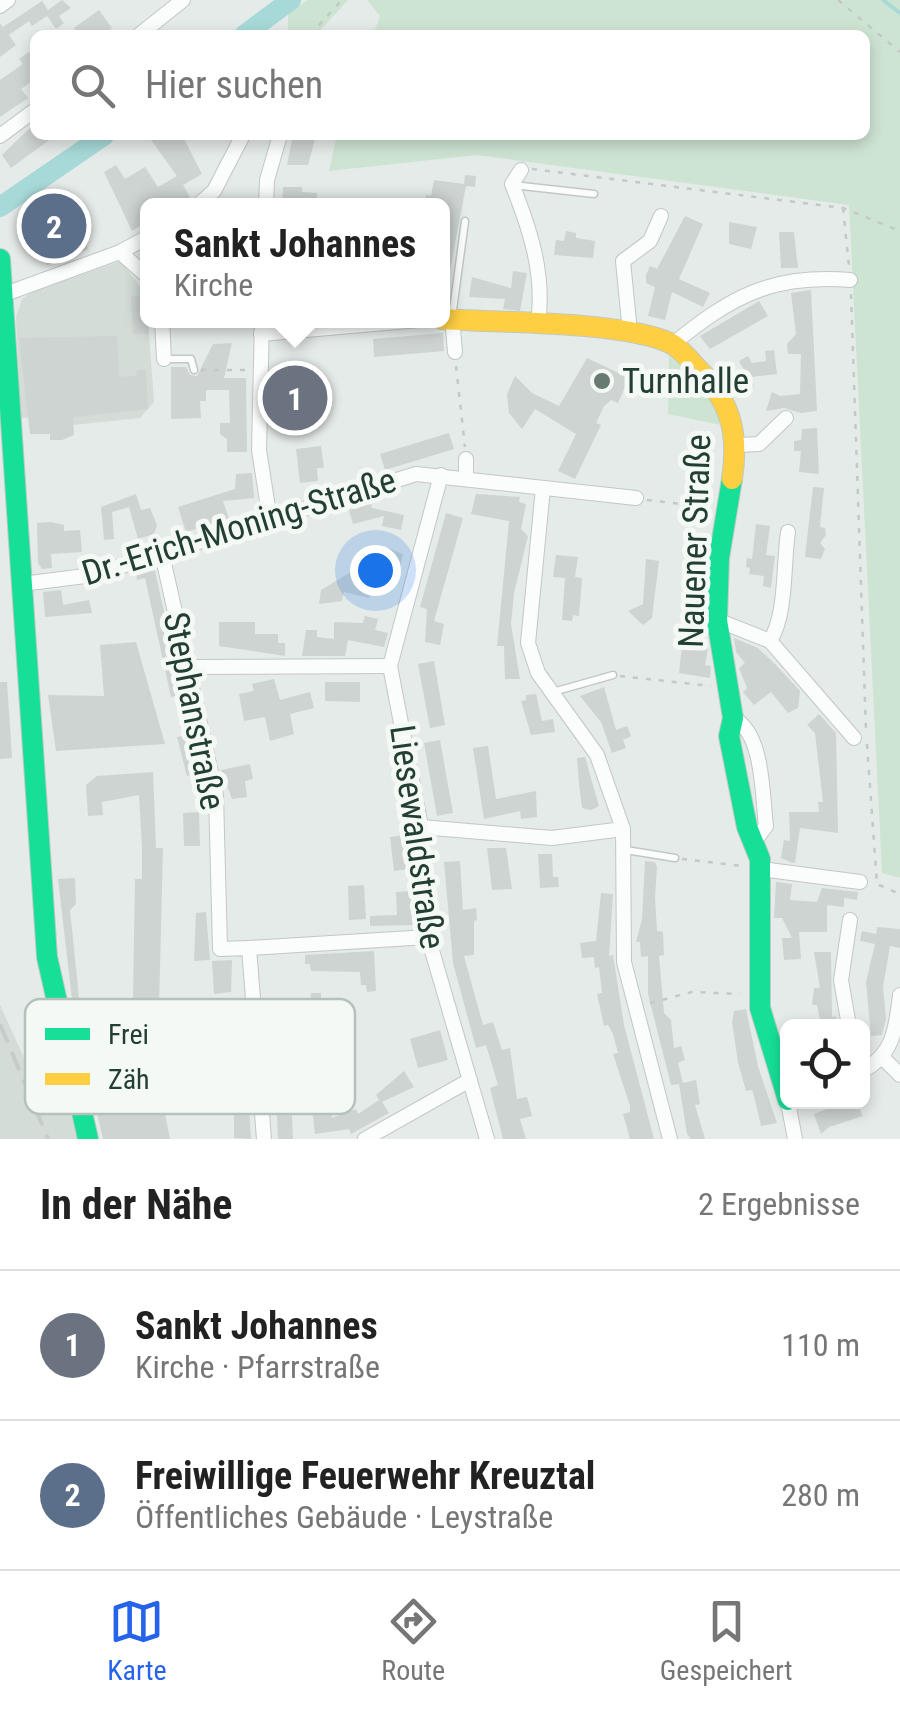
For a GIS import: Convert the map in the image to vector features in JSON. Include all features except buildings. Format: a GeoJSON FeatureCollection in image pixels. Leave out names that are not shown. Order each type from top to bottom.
{"type":"FeatureCollection","features":[{"type":"Feature","properties":{"kind":"street"},"geometry":{"type":"LineString","coordinates":[[0,6],[8,0]]}},
{"type":"Feature","properties":{"kind":"street"},"geometry":{"type":"LineString","coordinates":[[146,30],[185,1]]}},
{"type":"Feature","properties":{"kind":"street"},"geometry":{"type":"LineString","coordinates":[[0,136],[30,114]]}},
{"type":"Feature","properties":{"kind":"street"},"geometry":{"type":"LineString","coordinates":[[206,198],[241,140]]}},
{"type":"Feature","properties":{"kind":"street"},"geometry":{"type":"LineString","coordinates":[[266,198],[267,180],[279,140]]}},
{"type":"Feature","properties":{"kind":"street"},"geometry":{"type":"LineString","coordinates":[[521,170],[512,184],[532,234],[542,297],[538,323]]}},
{"type":"Feature","properties":{"kind":"street"},"geometry":{"type":"LineString","coordinates":[[630,332],[623,261],[650,241],[661,216]]}},
{"type":"Feature","properties":{"kind":"street"},"geometry":{"type":"LineString","coordinates":[[2,295],[140,241]]}},
{"type":"Feature","properties":{"kind":"street"},"geometry":{"type":"LineString","coordinates":[[120,252],[140,270]]}},
{"type":"Feature","properties":{"kind":"street"},"geometry":{"type":"LineString","coordinates":[[0,259],[47,956],[57,999]]}},
{"type":"Feature","properties":{"kind":"street"},"geometry":{"type":"LineString","coordinates":[[450,318],[630,332],[674,344],[721,305],[760,287],[810,280],[850,280]]}},
{"type":"Feature","properties":{"kind":"street"},"geometry":{"type":"LineString","coordinates":[[162,328],[164,359]]}},
{"type":"Feature","properties":{"kind":"street"},"geometry":{"type":"LineString","coordinates":[[262,328],[259,450],[270,520]]}},
{"type":"Feature","properties":{"kind":"street"},"geometry":{"type":"LineString","coordinates":[[449,328],[455,352]]}},
{"type":"Feature","properties":{"kind":"street","name":"Nauener Straße"},"geometry":{"type":"LineString","coordinates":[[674,344],[719,390],[730,409],[737,446],[725,509],[716,620],[733,718],[729,736],[747,827],[758,838],[762,869],[756,942],[758,996],[773,1066],[780,1081]]}},
{"type":"Feature","properties":{"kind":"street"},"geometry":{"type":"LineString","coordinates":[[737,446],[759,444],[786,418]]}},
{"type":"Feature","properties":{"kind":"street"},"geometry":{"type":"LineString","coordinates":[[466,459],[466,478]]}},
{"type":"Feature","properties":{"kind":"street","name":"Dr.-Erich-Moning-Straße"},"geometry":{"type":"LineString","coordinates":[[22,584],[93,574],[416,474],[636,498]]}},
{"type":"Feature","properties":{"kind":"street","name":"Liesewaldstraße"},"geometry":{"type":"LineString","coordinates":[[441,476],[390,666],[421,827],[428,937],[487,1139]]}},
{"type":"Feature","properties":{"kind":"street"},"geometry":{"type":"LineString","coordinates":[[543,488],[526,624],[532,659],[598,755],[623,829],[623,941],[634,1006],[670,1139]]}},
{"type":"Feature","properties":{"kind":"street"},"geometry":{"type":"LineString","coordinates":[[770,642],[781,624],[780,582],[788,532]]}},
{"type":"Feature","properties":{"kind":"street","name":"Stephanstraße"},"geometry":{"type":"LineString","coordinates":[[162,554],[216,795],[220,949],[249,948]]}},
{"type":"Feature","properties":{"kind":"street"},"geometry":{"type":"LineString","coordinates":[[716,620],[770,642],[854,738]]}},
{"type":"Feature","properties":{"kind":"street"},"geometry":{"type":"LineString","coordinates":[[188,667],[390,666]]}},
{"type":"Feature","properties":{"kind":"street"},"geometry":{"type":"LineString","coordinates":[[421,827],[552,838],[623,829]]}},
{"type":"Feature","properties":{"kind":"street"},"geometry":{"type":"LineString","coordinates":[[762,869],[860,882]]}},
{"type":"Feature","properties":{"kind":"street"},"geometry":{"type":"LineString","coordinates":[[848,1019],[840,980],[850,920]]}},
{"type":"Feature","properties":{"kind":"street"},"geometry":{"type":"LineString","coordinates":[[253,999],[249,948],[428,937]]}},
{"type":"Feature","properties":{"kind":"street"},"geometry":{"type":"LineString","coordinates":[[870,1063],[882,1058],[896,1032],[900,995]]}},
{"type":"Feature","properties":{"kind":"street"},"geometry":{"type":"LineString","coordinates":[[882,1058],[900,1076]]}},
{"type":"Feature","properties":{"kind":"street"},"geometry":{"type":"LineString","coordinates":[[365,1139],[470,1080]]}},
{"type":"Feature","properties":{"kind":"street","name":"Nauener Straße"},"geometry":{"type":"LineString","coordinates":[[791,1109],[795,1139]]}},
{"type":"Feature","properties":{"kind":"street"},"geometry":{"type":"LineString","coordinates":[[82,1114],[88,1139]]}},
{"type":"Feature","properties":{"kind":"street"},"geometry":{"type":"LineString","coordinates":[[262,1114],[264,1139]]}},
{"type":"Feature","properties":{"kind":"lane"},"geometry":{"type":"LineString","coordinates":[[512,184],[594,194]]}},
{"type":"Feature","properties":{"kind":"lane"},"geometry":{"type":"LineString","coordinates":[[450,302],[465,221]]}},
{"type":"Feature","properties":{"kind":"lane"},"geometry":{"type":"LineString","coordinates":[[164,359],[191,359],[194,370]]}},
{"type":"Feature","properties":{"kind":"lane"},"geometry":{"type":"LineString","coordinates":[[552,692],[613,675]]}},
{"type":"Feature","properties":{"kind":"lane"},"geometry":{"type":"LineString","coordinates":[[626,850],[676,858]]}},
{"type":"Feature","properties":{"kind":"path"},"geometry":{"type":"LineString","coordinates":[[315,30],[342,0]]}},
{"type":"Feature","properties":{"kind":"path"},"geometry":{"type":"LineString","coordinates":[[838,0],[900,52]]}},
{"type":"Feature","properties":{"kind":"path"},"geometry":{"type":"LineString","coordinates":[[521,170],[843,208],[900,231]]}},
{"type":"Feature","properties":{"kind":"path"},"geometry":{"type":"LineString","coordinates":[[843,208],[850,280],[867,753],[877,884],[900,894]]}},
{"type":"Feature","properties":{"kind":"path"},"geometry":{"type":"LineString","coordinates":[[455,352],[466,459]]}},
{"type":"Feature","properties":{"kind":"path"},"geometry":{"type":"LineString","coordinates":[[194,370],[260,370]]}},
{"type":"Feature","properties":{"kind":"path"},"geometry":{"type":"LineString","coordinates":[[636,498],[725,509]]}},
{"type":"Feature","properties":{"kind":"path"},"geometry":{"type":"LineString","coordinates":[[613,675],[725,688]]}},
{"type":"Feature","properties":{"kind":"path"},"geometry":{"type":"LineString","coordinates":[[676,858],[762,869]]}},
{"type":"Feature","properties":{"kind":"path"},"geometry":{"type":"LineString","coordinates":[[634,1006],[692,992],[758,996]]}},
{"type":"Feature","properties":{"kind":"shaded area"},"geometry":{"type":"Polygon","coordinates":[[[121,261],[140,287],[140,328],[148,328],[154,402],[140,418],[73,425],[43,417],[21,418],[16,317],[22,299],[121,261]]]}},
{"type":"Feature","properties":{"kind":"shaded area"},"geometry":{"type":"Polygon","coordinates":[[[0,1005],[25,1060],[25,1114],[70,1114],[78,1139],[0,1139],[0,1005]]]}},
{"type":"Feature","properties":{"kind":"green space"},"geometry":{"type":"Polygon","coordinates":[[[308,0],[348,0],[321,30],[288,30],[288,13],[308,0]]]}},
{"type":"Feature","properties":{"kind":"green space"},"geometry":{"type":"Polygon","coordinates":[[[367,0],[900,0],[900,878],[882,873],[849,205],[477,155],[329,171],[336,140],[870,140],[870,30],[375,30],[380,16],[367,0]]]}},
{"type":"Feature","properties":{"kind":"green space"},"geometry":{"type":"Polygon","coordinates":[[[669,356],[698,382],[726,426],[668,414],[669,356]]]}},
{"type":"Feature","properties":{"kind":"waterway"},"geometry":{"type":"LineString","coordinates":[[251,30],[291,0]]}},
{"type":"Feature","properties":{"kind":"waterway"},"geometry":{"type":"LineString","coordinates":[[883,0],[900,13]]}},
{"type":"Feature","properties":{"kind":"waterway"},"geometry":{"type":"LineString","coordinates":[[0,207],[98,140]]}},
{"type":"Feature","properties":{"kind":"railway"},"geometry":{"type":"LineString","coordinates":[[0,1024],[25,1084]]}},
{"type":"Feature","properties":{"kind":"railway"},"geometry":{"type":"LineString","coordinates":[[38,1114],[48,1139]]}},
{"type":"Feature","properties":{"kind":"traffic: fast"},"geometry":{"type":"LineString","coordinates":[[0,259],[47,957],[56,999]]}},
{"type":"Feature","properties":{"kind":"traffic: fast"},"geometry":{"type":"LineString","coordinates":[[732,479],[719,558],[717,620],[733,718],[729,736],[747,827],[760,859],[760,1008],[780,1074]]}},
{"type":"Feature","properties":{"kind":"traffic: fast"},"geometry":{"type":"LineString","coordinates":[[82,1114],[88,1139]]}},
{"type":"Feature","properties":{"kind":"traffic: slow"},"geometry":{"type":"LineString","coordinates":[[450,319],[592,327],[649,336],[674,345],[709,381],[725,406],[733,433],[732,479]]}},
{"type":"Feature","properties":{"kind":"place","name":"Freiwillige Feuerwehr Kreuztal"},"geometry":{"type":"Point","coordinates":[54,226]}},
{"type":"Feature","properties":{"kind":"place","name":"Turnhalle"},"geometry":{"type":"Point","coordinates":[602,381]}},
{"type":"Feature","properties":{"kind":"place","name":"Sankt Johannes"},"geometry":{"type":"Point","coordinates":[295,398]}}]}
